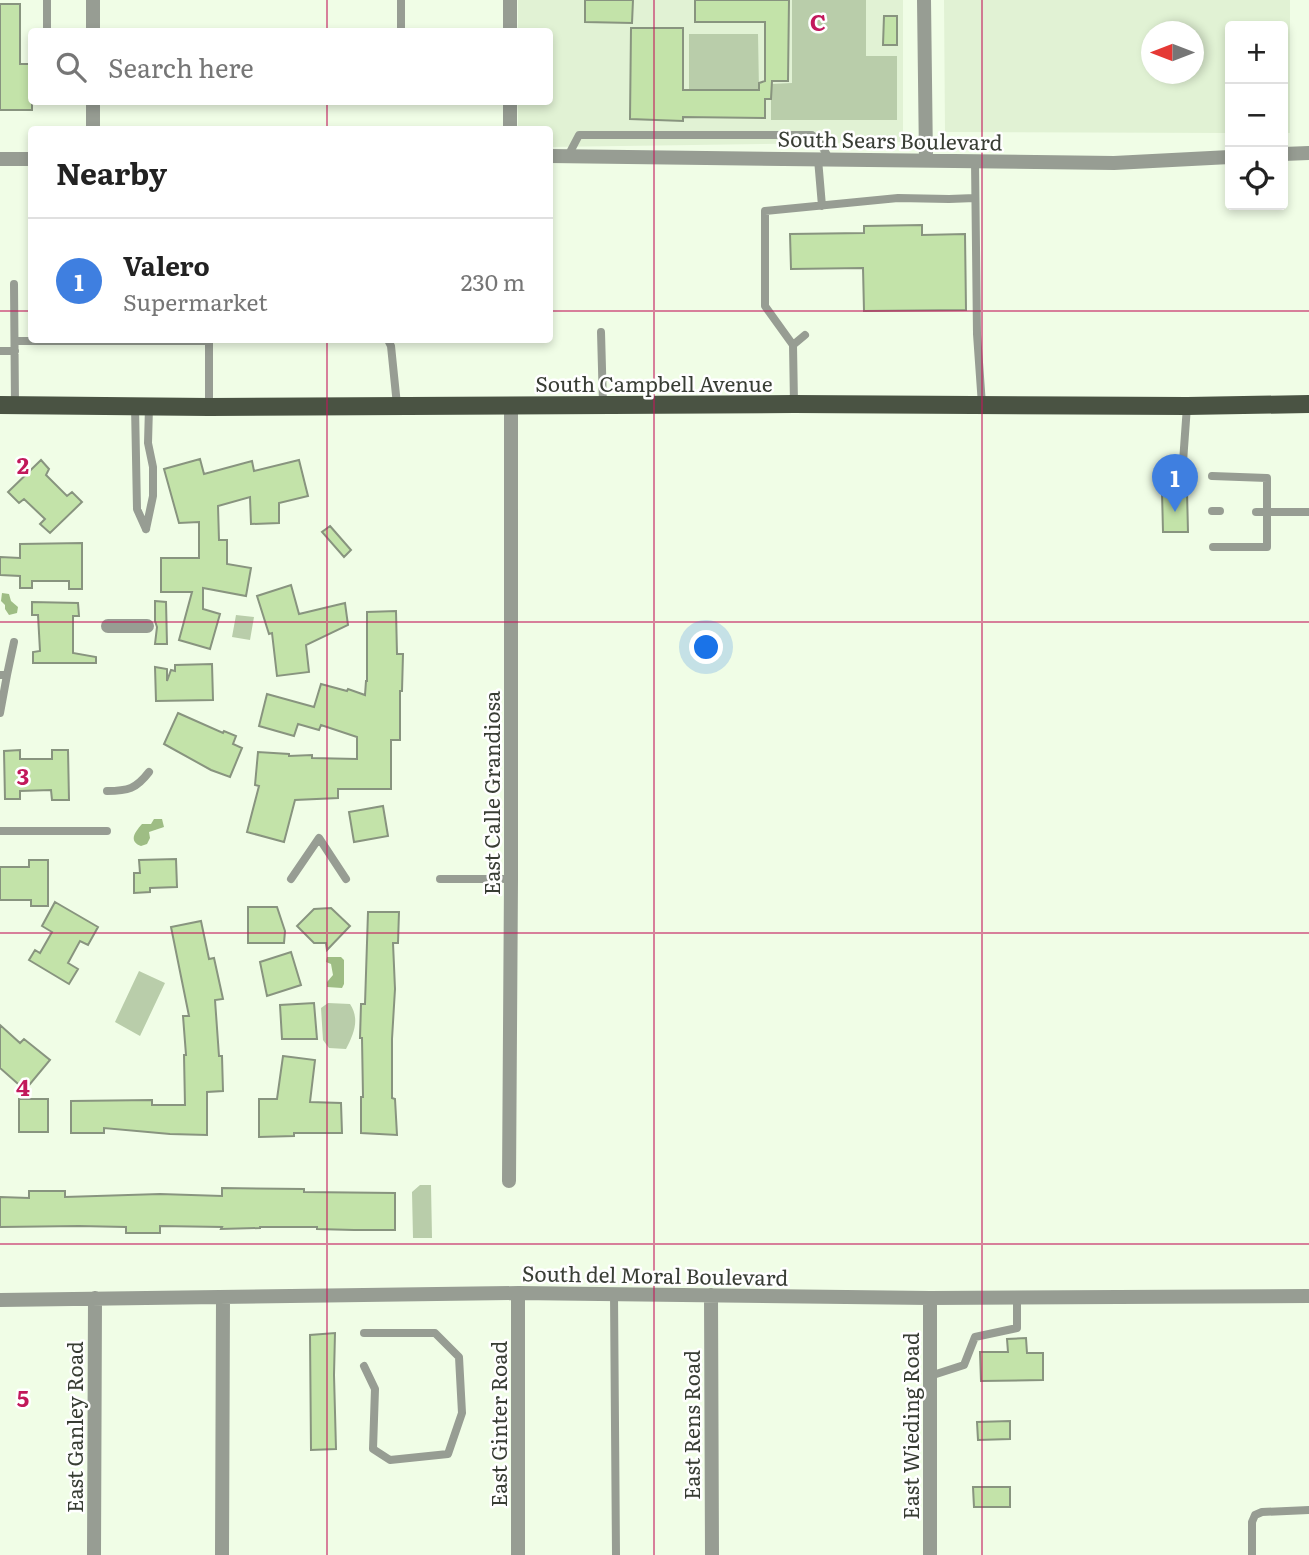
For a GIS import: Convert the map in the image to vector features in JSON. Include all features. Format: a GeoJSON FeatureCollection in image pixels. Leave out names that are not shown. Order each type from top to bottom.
{"type":"FeatureCollection","features":[{"type":"Feature","properties":{"kind":"main road","name":"South Campbell Avenue"},"geometry":{"type":"LineString","coordinates":[[8,405],[209,407],[1309,404]]}},
{"type":"Feature","properties":{"kind":"street"},"geometry":{"type":"LineString","coordinates":[[93,0],[93,28]]}},
{"type":"Feature","properties":{"kind":"street"},"geometry":{"type":"LineString","coordinates":[[510,0],[510,28]]}},
{"type":"Feature","properties":{"kind":"street"},"geometry":{"type":"LineString","coordinates":[[924,0],[926,160]]}},
{"type":"Feature","properties":{"kind":"street"},"geometry":{"type":"LineString","coordinates":[[93,105],[93,126]]}},
{"type":"Feature","properties":{"kind":"street"},"geometry":{"type":"LineString","coordinates":[[510,105],[510,126]]}},
{"type":"Feature","properties":{"kind":"street"},"geometry":{"type":"LineString","coordinates":[[1288,154],[1309,153]]}},
{"type":"Feature","properties":{"kind":"street","name":"South Sears Boulevard"},"geometry":{"type":"LineString","coordinates":[[553,156],[1114,163],[1225,157]]}},
{"type":"Feature","properties":{"kind":"street"},"geometry":{"type":"LineString","coordinates":[[0,159],[28,159]]}},
{"type":"Feature","properties":{"kind":"street","name":"East Calle Grandiosa"},"geometry":{"type":"LineString","coordinates":[[509,1181],[511,405]]}},
{"type":"Feature","properties":{"kind":"street"},"geometry":{"type":"LineString","coordinates":[[108,626],[147,625]]}},
{"type":"Feature","properties":{"kind":"street","name":"South del Moral Boulevard"},"geometry":{"type":"LineString","coordinates":[[0,1300],[518,1293],[930,1298],[1309,1296]]}},
{"type":"Feature","properties":{"kind":"street","name":"East Ginter Road"},"geometry":{"type":"LineString","coordinates":[[518,1293],[518,1555]]}},
{"type":"Feature","properties":{"kind":"street","name":"East Rens Road"},"geometry":{"type":"LineString","coordinates":[[711,1295],[712,1555]]}},
{"type":"Feature","properties":{"kind":"street"},"geometry":{"type":"LineString","coordinates":[[222,1555],[223,1297]]}},
{"type":"Feature","properties":{"kind":"street","name":"East Ganley Road"},"geometry":{"type":"LineString","coordinates":[[94,1555],[95,1298]]}},
{"type":"Feature","properties":{"kind":"street","name":"East Wieding Road"},"geometry":{"type":"LineString","coordinates":[[930,1298],[930,1555]]}},
{"type":"Feature","properties":{"kind":"lane"},"geometry":{"type":"LineString","coordinates":[[47,0],[47,28]]}},
{"type":"Feature","properties":{"kind":"lane"},"geometry":{"type":"LineString","coordinates":[[401,0],[401,28]]}},
{"type":"Feature","properties":{"kind":"lane"},"geometry":{"type":"LineString","coordinates":[[568,156],[579,135],[812,135],[821,145],[824,159],[822,206]]}},
{"type":"Feature","properties":{"kind":"lane"},"geometry":{"type":"LineString","coordinates":[[975,161],[977,334],[982,405]]}},
{"type":"Feature","properties":{"kind":"lane"},"geometry":{"type":"LineString","coordinates":[[794,404],[793,345],[765,306],[765,211],[898,198],[975,198]]}},
{"type":"Feature","properties":{"kind":"lane"},"geometry":{"type":"LineString","coordinates":[[8,405],[15,351],[15,284]]}},
{"type":"Feature","properties":{"kind":"lane"},"geometry":{"type":"LineString","coordinates":[[601,332],[603,405]]}},
{"type":"Feature","properties":{"kind":"lane"},"geometry":{"type":"LineString","coordinates":[[793,345],[805,335]]}},
{"type":"Feature","properties":{"kind":"lane"},"geometry":{"type":"LineString","coordinates":[[15,341],[28,341]]}},
{"type":"Feature","properties":{"kind":"lane"},"geometry":{"type":"LineString","coordinates":[[208,343],[209,407]]}},
{"type":"Feature","properties":{"kind":"lane"},"geometry":{"type":"LineString","coordinates":[[390,343],[397,405]]}},
{"type":"Feature","properties":{"kind":"lane"},"geometry":{"type":"LineString","coordinates":[[0,351],[15,351]]}},
{"type":"Feature","properties":{"kind":"lane"},"geometry":{"type":"LineString","coordinates":[[142,406],[153,467],[153,496],[146,529],[137,509],[142,406]]}},
{"type":"Feature","properties":{"kind":"lane"},"geometry":{"type":"LineString","coordinates":[[1183,462],[1187,406]]}},
{"type":"Feature","properties":{"kind":"lane"},"geometry":{"type":"LineString","coordinates":[[1212,476],[1267,478],[1267,547],[1213,547]]}},
{"type":"Feature","properties":{"kind":"lane"},"geometry":{"type":"LineString","coordinates":[[1256,512],[1309,512]]}},
{"type":"Feature","properties":{"kind":"lane"},"geometry":{"type":"LineString","coordinates":[[0,713],[4,675],[14,642]]}},
{"type":"Feature","properties":{"kind":"lane"},"geometry":{"type":"LineString","coordinates":[[107,791],[128,790],[141,782],[149,772]]}},
{"type":"Feature","properties":{"kind":"lane"},"geometry":{"type":"LineString","coordinates":[[0,831],[107,831]]}},
{"type":"Feature","properties":{"kind":"lane"},"geometry":{"type":"LineString","coordinates":[[291,879],[319,838],[346,879]]}},
{"type":"Feature","properties":{"kind":"lane"},"geometry":{"type":"LineString","coordinates":[[440,879],[511,879]]}},
{"type":"Feature","properties":{"kind":"lane"},"geometry":{"type":"LineString","coordinates":[[614,1294],[616,1555]]}},
{"type":"Feature","properties":{"kind":"lane"},"geometry":{"type":"LineString","coordinates":[[930,1376],[964,1365],[975,1337],[1017,1328],[1017,1297]]}},
{"type":"Feature","properties":{"kind":"lane"},"geometry":{"type":"LineString","coordinates":[[364,1333],[435,1333],[459,1357],[462,1413],[448,1454],[390,1460],[373,1449],[375,1389],[364,1366]]}},
{"type":"Feature","properties":{"kind":"lane"},"geometry":{"type":"LineString","coordinates":[[1252,1555],[1252,1522],[1255,1515],[1262,1512],[1309,1510]]}},
{"type":"Feature","properties":{"kind":"shaded area"},"geometry":{"type":"Polygon","coordinates":[[[518,0],[903,0],[903,142],[553,147],[553,126],[518,126],[518,105],[553,105],[553,28],[518,28],[518,0]]]}},
{"type":"Feature","properties":{"kind":"shaded area"},"geometry":{"type":"Polygon","coordinates":[[[792,0],[866,0],[866,56],[897,56],[897,120],[771,120],[771,84],[792,83],[792,0]]]}},
{"type":"Feature","properties":{"kind":"shaded area"},"geometry":{"type":"Polygon","coordinates":[[[944,0],[1290,0],[1290,133],[1288,21],[1225,21],[1225,133],[945,132],[944,0]]]}},
{"type":"Feature","properties":{"kind":"shaded area"},"geometry":{"type":"Polygon","coordinates":[[[689,34],[758,34],[759,90],[689,90],[689,34]]]}},
{"type":"Feature","properties":{"kind":"shaded area"},"geometry":{"type":"Polygon","coordinates":[[[2,593],[9,594],[11,601],[18,607],[17,613],[9,615],[1,601],[2,593]]]}},
{"type":"Feature","properties":{"kind":"shaded area"},"geometry":{"type":"Polygon","coordinates":[[[236,615],[254,617],[250,640],[232,637],[236,615]]]}},
{"type":"Feature","properties":{"kind":"shaded area"},"geometry":{"type":"Polygon","coordinates":[[[154,819],[162,819],[164,827],[149,832],[147,844],[137,844],[134,836],[137,830],[142,824],[151,824],[154,819]]]}},
{"type":"Feature","properties":{"kind":"shaded area"},"geometry":{"type":"Polygon","coordinates":[[[327,957],[341,957],[344,960],[342,988],[327,987],[327,982],[333,975],[331,964],[326,962],[327,957]]]}},
{"type":"Feature","properties":{"kind":"shaded area"},"geometry":{"type":"Polygon","coordinates":[[[139,971],[165,983],[140,1036],[115,1022],[139,971]]]}},
{"type":"Feature","properties":{"kind":"shaded area"},"geometry":{"type":"Polygon","coordinates":[[[328,1003],[350,1004],[355,1015],[355,1027],[346,1049],[329,1048],[323,1040],[321,1008],[328,1003]]]}},
{"type":"Feature","properties":{"kind":"shaded area"},"geometry":{"type":"Polygon","coordinates":[[[420,1185],[431,1185],[432,1238],[413,1238],[412,1192],[420,1185]]]}},
{"type":"Feature","properties":{"kind":"building"},"geometry":{"type":"Polygon","coordinates":[[[585,0],[633,0],[632,23],[585,22],[585,0]]]}},
{"type":"Feature","properties":{"kind":"building"},"geometry":{"type":"Polygon","coordinates":[[[695,0],[789,0],[788,81],[772,81],[771,99],[765,99],[765,118],[683,117],[683,121],[630,119],[631,28],[683,28],[683,90],[759,90],[759,83],[765,81],[765,22],[695,22],[695,0]]]}},
{"type":"Feature","properties":{"kind":"building"},"geometry":{"type":"Polygon","coordinates":[[[0,4],[20,4],[20,64],[28,64],[28,105],[32,105],[32,110],[0,110],[0,4]]]}},
{"type":"Feature","properties":{"kind":"building"},"geometry":{"type":"Polygon","coordinates":[[[884,16],[897,16],[897,45],[883,45],[884,16]]]}},
{"type":"Feature","properties":{"kind":"building"},"geometry":{"type":"Polygon","coordinates":[[[922,225],[922,235],[965,234],[966,310],[864,311],[863,268],[791,269],[790,234],[864,233],[864,226],[922,225]]]}},
{"type":"Feature","properties":{"kind":"building"},"geometry":{"type":"Polygon","coordinates":[[[200,459],[204,474],[252,461],[254,471],[299,460],[308,496],[279,503],[279,523],[251,524],[250,497],[218,506],[219,540],[227,540],[227,564],[251,568],[246,596],[203,588],[203,609],[220,614],[210,649],[179,640],[192,592],[161,592],[161,558],[199,558],[199,522],[179,523],[164,469],[200,459]]]}},
{"type":"Feature","properties":{"kind":"building"},"geometry":{"type":"Polygon","coordinates":[[[41,460],[49,469],[46,475],[67,496],[72,492],[82,502],[50,533],[40,524],[45,519],[24,499],[19,503],[8,492],[41,460]]]}},
{"type":"Feature","properties":{"kind":"building"},"geometry":{"type":"Polygon","coordinates":[[[1162,491],[1187,491],[1188,532],[1163,532],[1162,491]]]}},
{"type":"Feature","properties":{"kind":"building"},"geometry":{"type":"Polygon","coordinates":[[[330,526],[351,550],[344,557],[322,532],[330,526]]]}},
{"type":"Feature","properties":{"kind":"building"},"geometry":{"type":"Polygon","coordinates":[[[82,543],[82,589],[69,589],[69,581],[32,581],[32,588],[20,588],[20,576],[0,575],[0,557],[20,558],[20,544],[82,543]]]}},
{"type":"Feature","properties":{"kind":"building"},"geometry":{"type":"Polygon","coordinates":[[[291,585],[299,614],[345,603],[348,625],[306,645],[309,672],[277,676],[272,633],[269,634],[257,596],[291,585]]]}},
{"type":"Feature","properties":{"kind":"building"},"geometry":{"type":"Polygon","coordinates":[[[155,601],[166,602],[167,644],[155,644],[155,601]]]}},
{"type":"Feature","properties":{"kind":"building"},"geometry":{"type":"Polygon","coordinates":[[[32,602],[78,603],[79,616],[73,616],[73,653],[96,657],[96,663],[33,663],[33,652],[40,651],[38,615],[32,615],[32,602]]]}},
{"type":"Feature","properties":{"kind":"building"},"geometry":{"type":"Polygon","coordinates":[[[396,611],[397,654],[403,654],[402,691],[400,740],[391,740],[391,789],[338,789],[338,798],[295,800],[284,842],[247,832],[259,786],[255,785],[258,752],[289,756],[312,755],[312,758],[357,759],[357,737],[321,725],[319,730],[298,724],[294,736],[259,726],[267,694],[314,707],[321,684],[365,695],[367,612],[396,611]]]}},
{"type":"Feature","properties":{"kind":"building"},"geometry":{"type":"Polygon","coordinates":[[[212,664],[213,700],[156,701],[155,667],[167,669],[167,681],[171,670],[175,671],[175,665],[212,664]]]}},
{"type":"Feature","properties":{"kind":"building"},"geometry":{"type":"Polygon","coordinates":[[[178,713],[236,736],[233,744],[242,748],[230,777],[211,770],[164,744],[178,713]]]}},
{"type":"Feature","properties":{"kind":"building"},"geometry":{"type":"Polygon","coordinates":[[[20,750],[20,759],[52,759],[52,750],[68,750],[69,800],[52,800],[51,790],[20,791],[20,799],[5,799],[4,751],[20,750]]]}},
{"type":"Feature","properties":{"kind":"building"},"geometry":{"type":"Polygon","coordinates":[[[383,806],[388,836],[354,842],[349,812],[383,806]]]}},
{"type":"Feature","properties":{"kind":"building"},"geometry":{"type":"Polygon","coordinates":[[[176,859],[177,887],[150,888],[150,892],[134,893],[134,873],[140,873],[139,860],[176,859]]]}},
{"type":"Feature","properties":{"kind":"building"},"geometry":{"type":"Polygon","coordinates":[[[29,860],[48,860],[48,906],[31,906],[31,900],[0,900],[0,867],[29,867],[29,860]]]}},
{"type":"Feature","properties":{"kind":"building"},"geometry":{"type":"Polygon","coordinates":[[[55,902],[98,927],[88,945],[80,941],[68,963],[78,969],[69,984],[29,960],[35,950],[40,953],[52,932],[42,926],[55,902]]]}},
{"type":"Feature","properties":{"kind":"building"},"geometry":{"type":"Polygon","coordinates":[[[248,907],[277,907],[285,931],[284,943],[248,943],[248,907]]]}},
{"type":"Feature","properties":{"kind":"building"},"geometry":{"type":"Polygon","coordinates":[[[331,908],[350,926],[327,950],[326,943],[314,943],[297,926],[314,909],[331,908]]]}},
{"type":"Feature","properties":{"kind":"building"},"geometry":{"type":"Polygon","coordinates":[[[368,912],[399,912],[398,943],[393,943],[395,989],[392,1039],[392,1098],[395,1099],[397,1135],[361,1133],[361,1004],[365,1004],[368,912]]]}},
{"type":"Feature","properties":{"kind":"building"},"geometry":{"type":"Polygon","coordinates":[[[201,921],[209,959],[214,958],[223,999],[215,1000],[223,1091],[207,1092],[207,1135],[104,1128],[104,1133],[71,1133],[71,1101],[152,1100],[152,1105],[185,1105],[186,1055],[183,1016],[189,1016],[171,927],[201,921]]]}},
{"type":"Feature","properties":{"kind":"building"},"geometry":{"type":"Polygon","coordinates":[[[291,952],[301,985],[267,996],[260,962],[291,952]]]}},
{"type":"Feature","properties":{"kind":"building"},"geometry":{"type":"Polygon","coordinates":[[[314,1003],[317,1039],[282,1039],[280,1005],[314,1003]]]}},
{"type":"Feature","properties":{"kind":"building"},"geometry":{"type":"Polygon","coordinates":[[[0,1025],[20,1043],[24,1039],[50,1060],[25,1090],[0,1068],[0,1025]]]}},
{"type":"Feature","properties":{"kind":"building"},"geometry":{"type":"Polygon","coordinates":[[[283,1056],[315,1060],[310,1102],[341,1103],[342,1133],[294,1133],[294,1136],[259,1137],[259,1099],[277,1099],[283,1056]]]}},
{"type":"Feature","properties":{"kind":"building"},"geometry":{"type":"Polygon","coordinates":[[[19,1099],[48,1099],[48,1132],[19,1132],[19,1099]]]}},
{"type":"Feature","properties":{"kind":"building"},"geometry":{"type":"Polygon","coordinates":[[[222,1188],[395,1193],[395,1230],[160,1226],[160,1233],[126,1233],[126,1227],[0,1227],[0,1197],[29,1198],[29,1191],[65,1191],[65,1197],[160,1194],[222,1196],[222,1188]]]}},
{"type":"Feature","properties":{"kind":"building"},"geometry":{"type":"Polygon","coordinates":[[[335,1333],[336,1449],[311,1450],[310,1335],[335,1333]]]}},
{"type":"Feature","properties":{"kind":"building"},"geometry":{"type":"Polygon","coordinates":[[[1026,1338],[1027,1353],[1043,1353],[1043,1380],[981,1381],[980,1352],[1008,1352],[1007,1339],[1026,1338]]]}},
{"type":"Feature","properties":{"kind":"building"},"geometry":{"type":"Polygon","coordinates":[[[1010,1421],[1010,1439],[978,1440],[977,1422],[1010,1421]]]}},
{"type":"Feature","properties":{"kind":"building"},"geometry":{"type":"Polygon","coordinates":[[[973,1487],[1010,1487],[1010,1507],[974,1507],[973,1487]]]}},
{"type":"Feature","properties":{"kind":"place","name":"Valero"},"geometry":{"type":"Point","coordinates":[1175,512]}}]}
